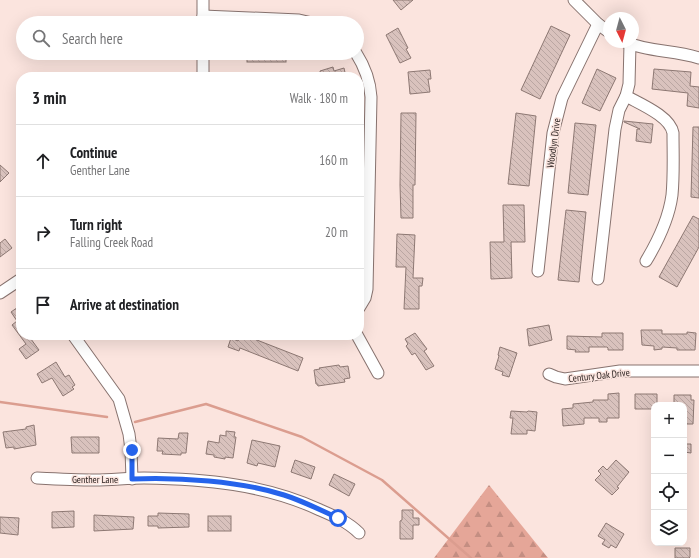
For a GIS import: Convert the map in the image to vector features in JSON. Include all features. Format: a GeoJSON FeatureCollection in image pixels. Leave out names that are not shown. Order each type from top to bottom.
{"type":"FeatureCollection","features":[{"type":"Feature","properties":{"kind":"street"},"geometry":{"type":"LineString","coordinates":[[203,0],[203,16]]}},
{"type":"Feature","properties":{"kind":"street"},"geometry":{"type":"LineString","coordinates":[[574,0],[603,28]]}},
{"type":"Feature","properties":{"kind":"street","name":"Woodlyn Drive"},"geometry":{"type":"LineString","coordinates":[[538,271],[556,117],[562,98],[598,24]]}},
{"type":"Feature","properties":{"kind":"street"},"geometry":{"type":"LineString","coordinates":[[639,45],[687,54],[699,58]]}},
{"type":"Feature","properties":{"kind":"street"},"geometry":{"type":"LineString","coordinates":[[598,279],[615,129],[619,110],[626,96],[629,84],[627,48]]}},
{"type":"Feature","properties":{"kind":"street"},"geometry":{"type":"LineString","coordinates":[[203,60],[203,72]]}},
{"type":"Feature","properties":{"kind":"street"},"geometry":{"type":"LineString","coordinates":[[360,60],[368,78],[371,97],[367,289],[364,300]]}},
{"type":"Feature","properties":{"kind":"street"},"geometry":{"type":"LineString","coordinates":[[626,96],[669,122],[673,132],[673,176],[668,212],[659,236],[646,261]]}},
{"type":"Feature","properties":{"kind":"street"},"geometry":{"type":"LineString","coordinates":[[0,293],[16,282]]}},
{"type":"Feature","properties":{"kind":"street"},"geometry":{"type":"LineString","coordinates":[[77,340],[119,399],[132,450],[132,479]]}},
{"type":"Feature","properties":{"kind":"street"},"geometry":{"type":"LineString","coordinates":[[360,340],[378,373]]}},
{"type":"Feature","properties":{"kind":"street","name":"Century Oak Drive"},"geometry":{"type":"LineString","coordinates":[[549,374],[565,379],[620,371],[699,371]]}},
{"type":"Feature","properties":{"kind":"street","name":"Genther Lane"},"geometry":{"type":"LineString","coordinates":[[37,478],[96,480],[132,479],[226,483],[268,491],[285,496],[324,512],[353,527],[359,533]]}},
{"type":"Feature","properties":{"kind":"green space"},"geometry":{"type":"Polygon","coordinates":[[[489,485],[548,558],[434,558],[489,485]]]}},
{"type":"Feature","properties":{"kind":"building"},"geometry":{"type":"Polygon","coordinates":[[[393,0],[413,0],[401,10],[393,0]]]}},
{"type":"Feature","properties":{"kind":"building"},"geometry":{"type":"Polygon","coordinates":[[[551,26],[570,35],[540,99],[521,90],[551,26]]]}},
{"type":"Feature","properties":{"kind":"building"},"geometry":{"type":"Polygon","coordinates":[[[398,28],[408,48],[406,49],[411,58],[400,63],[386,35],[398,28]]]}},
{"type":"Feature","properties":{"kind":"building"},"geometry":{"type":"Polygon","coordinates":[[[247,60],[286,60],[286,62],[247,62],[247,60]]]}},
{"type":"Feature","properties":{"kind":"building"},"geometry":{"type":"Polygon","coordinates":[[[333,67],[334,71],[344,68],[345,72],[320,72],[333,67]]]}},
{"type":"Feature","properties":{"kind":"building"},"geometry":{"type":"Polygon","coordinates":[[[597,69],[616,78],[600,111],[582,103],[597,69]]]}},
{"type":"Feature","properties":{"kind":"building"},"geometry":{"type":"Polygon","coordinates":[[[654,69],[691,72],[690,86],[699,87],[699,108],[687,106],[688,93],[652,89],[654,69]]]}},
{"type":"Feature","properties":{"kind":"building"},"geometry":{"type":"Polygon","coordinates":[[[430,70],[431,79],[428,79],[430,92],[410,94],[408,72],[430,70]]]}},
{"type":"Feature","properties":{"kind":"building"},"geometry":{"type":"Polygon","coordinates":[[[401,113],[416,113],[413,218],[401,218],[401,113]]]}},
{"type":"Feature","properties":{"kind":"building"},"geometry":{"type":"Polygon","coordinates":[[[516,113],[536,116],[529,186],[508,184],[516,113]]]}},
{"type":"Feature","properties":{"kind":"building"},"geometry":{"type":"Polygon","coordinates":[[[624,121],[653,124],[651,143],[636,141],[637,129],[640,129],[624,121]]]}},
{"type":"Feature","properties":{"kind":"building"},"geometry":{"type":"Polygon","coordinates":[[[575,123],[596,125],[588,195],[568,193],[575,123]]]}},
{"type":"Feature","properties":{"kind":"building"},"geometry":{"type":"Polygon","coordinates":[[[693,127],[699,127],[699,198],[691,197],[693,127]]]}},
{"type":"Feature","properties":{"kind":"building"},"geometry":{"type":"Polygon","coordinates":[[[0,165],[9,173],[0,182],[0,165]]]}},
{"type":"Feature","properties":{"kind":"building"},"geometry":{"type":"Polygon","coordinates":[[[503,205],[524,205],[525,242],[511,242],[512,278],[491,279],[490,242],[504,242],[503,205]]]}},
{"type":"Feature","properties":{"kind":"building"},"geometry":{"type":"Polygon","coordinates":[[[566,210],[586,212],[579,282],[558,280],[566,210]]]}},
{"type":"Feature","properties":{"kind":"building"},"geometry":{"type":"Polygon","coordinates":[[[693,216],[699,219],[699,247],[677,287],[659,277],[693,216]]]}},
{"type":"Feature","properties":{"kind":"building"},"geometry":{"type":"Polygon","coordinates":[[[397,234],[415,235],[413,278],[423,278],[422,286],[419,286],[419,309],[404,309],[406,267],[396,267],[397,234]]]}},
{"type":"Feature","properties":{"kind":"building"},"geometry":{"type":"Polygon","coordinates":[[[5,239],[12,248],[0,257],[0,243],[5,239]]]}},
{"type":"Feature","properties":{"kind":"building"},"geometry":{"type":"Polygon","coordinates":[[[16,308],[16,320],[11,312],[16,308]]]}},
{"type":"Feature","properties":{"kind":"building"},"geometry":{"type":"Polygon","coordinates":[[[16,322],[16,330],[12,325],[16,322]]]}},
{"type":"Feature","properties":{"kind":"building"},"geometry":{"type":"Polygon","coordinates":[[[549,325],[552,340],[529,346],[527,329],[549,325]]]}},
{"type":"Feature","properties":{"kind":"building"},"geometry":{"type":"Polygon","coordinates":[[[641,330],[662,330],[662,334],[687,334],[687,332],[696,333],[695,350],[677,350],[677,348],[662,347],[662,349],[654,350],[654,346],[642,345],[641,330]]]}},
{"type":"Feature","properties":{"kind":"building"},"geometry":{"type":"Polygon","coordinates":[[[415,333],[427,349],[424,351],[434,366],[426,370],[415,353],[412,355],[406,346],[408,344],[405,339],[415,333]]]}},
{"type":"Feature","properties":{"kind":"building"},"geometry":{"type":"Polygon","coordinates":[[[602,333],[623,333],[623,350],[608,350],[607,347],[589,347],[589,352],[575,352],[576,350],[567,349],[567,336],[602,337],[602,333]]]}},
{"type":"Feature","properties":{"kind":"building"},"geometry":{"type":"Polygon","coordinates":[[[23,340],[32,340],[39,350],[26,359],[19,349],[26,344],[23,340]]]}},
{"type":"Feature","properties":{"kind":"building"},"geometry":{"type":"Polygon","coordinates":[[[230,340],[257,340],[303,358],[298,371],[240,348],[239,351],[228,347],[230,340]]]}},
{"type":"Feature","properties":{"kind":"building"},"geometry":{"type":"Polygon","coordinates":[[[500,347],[517,353],[509,377],[502,375],[503,372],[495,369],[500,347]]]}},
{"type":"Feature","properties":{"kind":"building"},"geometry":{"type":"Polygon","coordinates":[[[56,362],[65,377],[69,375],[75,385],[72,387],[74,389],[63,396],[52,378],[42,383],[37,374],[56,362]]]}},
{"type":"Feature","properties":{"kind":"building"},"geometry":{"type":"Polygon","coordinates":[[[339,365],[340,367],[348,366],[350,378],[344,379],[345,382],[318,386],[316,384],[314,370],[339,365]]]}},
{"type":"Feature","properties":{"kind":"building"},"geometry":{"type":"Polygon","coordinates":[[[619,393],[619,418],[607,418],[607,422],[599,422],[599,418],[584,418],[584,424],[563,426],[562,409],[573,408],[573,404],[593,402],[593,400],[608,400],[608,394],[619,393]]]}},
{"type":"Feature","properties":{"kind":"building"},"geometry":{"type":"Polygon","coordinates":[[[635,394],[657,394],[657,402],[651,402],[651,409],[635,409],[635,394]]]}},
{"type":"Feature","properties":{"kind":"building"},"geometry":{"type":"Polygon","coordinates":[[[674,395],[691,395],[691,400],[694,400],[693,424],[687,424],[687,402],[674,402],[674,395]]]}},
{"type":"Feature","properties":{"kind":"building"},"geometry":{"type":"Polygon","coordinates":[[[511,411],[537,412],[535,431],[527,430],[527,434],[511,434],[513,418],[510,418],[511,411]]]}},
{"type":"Feature","properties":{"kind":"building"},"geometry":{"type":"Polygon","coordinates":[[[34,425],[36,445],[14,449],[14,447],[6,448],[3,432],[26,429],[26,427],[34,425]]]}},
{"type":"Feature","properties":{"kind":"building"},"geometry":{"type":"Polygon","coordinates":[[[226,431],[235,432],[234,437],[236,437],[233,458],[225,457],[225,459],[206,454],[208,441],[219,443],[220,435],[226,436],[226,431]]]}},
{"type":"Feature","properties":{"kind":"building"},"geometry":{"type":"Polygon","coordinates":[[[179,433],[188,433],[186,453],[181,453],[181,455],[162,454],[163,451],[157,451],[158,438],[178,439],[179,433]]]}},
{"type":"Feature","properties":{"kind":"building"},"geometry":{"type":"Polygon","coordinates":[[[71,437],[99,437],[99,453],[72,453],[71,437]]]}},
{"type":"Feature","properties":{"kind":"building"},"geometry":{"type":"Polygon","coordinates":[[[252,440],[280,446],[275,467],[258,463],[257,466],[247,463],[252,440]]]}},
{"type":"Feature","properties":{"kind":"building"},"geometry":{"type":"Polygon","coordinates":[[[687,444],[691,444],[691,453],[687,452],[687,444]]]}},
{"type":"Feature","properties":{"kind":"building"},"geometry":{"type":"Polygon","coordinates":[[[295,460],[315,467],[311,479],[291,472],[295,460]]]}},
{"type":"Feature","properties":{"kind":"building"},"geometry":{"type":"Polygon","coordinates":[[[616,460],[629,472],[617,487],[619,488],[612,495],[595,480],[601,474],[598,471],[603,466],[607,470],[616,460]]]}},
{"type":"Feature","properties":{"kind":"building"},"geometry":{"type":"Polygon","coordinates":[[[334,474],[355,484],[349,496],[329,485],[334,474]]]}},
{"type":"Feature","properties":{"kind":"building"},"geometry":{"type":"Polygon","coordinates":[[[402,510],[413,510],[413,518],[419,518],[419,525],[413,525],[413,539],[400,539],[400,521],[402,520],[402,510]]]}},
{"type":"Feature","properties":{"kind":"building"},"geometry":{"type":"Polygon","coordinates":[[[74,511],[74,527],[52,528],[52,512],[74,511]]]}},
{"type":"Feature","properties":{"kind":"building"},"geometry":{"type":"Polygon","coordinates":[[[158,513],[189,514],[189,527],[158,528],[158,526],[148,526],[148,516],[158,516],[158,513]]]}},
{"type":"Feature","properties":{"kind":"building"},"geometry":{"type":"Polygon","coordinates":[[[94,515],[134,517],[133,529],[94,531],[94,515]]]}},
{"type":"Feature","properties":{"kind":"building"},"geometry":{"type":"Polygon","coordinates":[[[208,516],[231,516],[231,531],[208,531],[208,516]]]}},
{"type":"Feature","properties":{"kind":"building"},"geometry":{"type":"Polygon","coordinates":[[[0,517],[19,518],[18,535],[0,533],[0,517]]]}},
{"type":"Feature","properties":{"kind":"building"},"geometry":{"type":"Polygon","coordinates":[[[606,523],[624,534],[616,548],[611,545],[609,548],[602,544],[605,540],[598,536],[606,523]]]}},
{"type":"Feature","properties":{"kind":"building"},"geometry":{"type":"Polygon","coordinates":[[[675,548],[690,548],[690,557],[675,558],[675,548]]]}},
{"type":"Feature","properties":{"kind":"waterway"},"geometry":{"type":"LineString","coordinates":[[0,402],[107,417]]}},
{"type":"Feature","properties":{"kind":"waterway"},"geometry":{"type":"LineString","coordinates":[[135,422],[206,404],[302,437],[382,480],[471,558]]}},
{"type":"Feature","properties":{"kind":"route"},"geometry":{"type":"LineString","coordinates":[[132,450],[132,479],[143,478],[226,483],[268,491],[285,496],[310,505],[338,518]]}}]}
